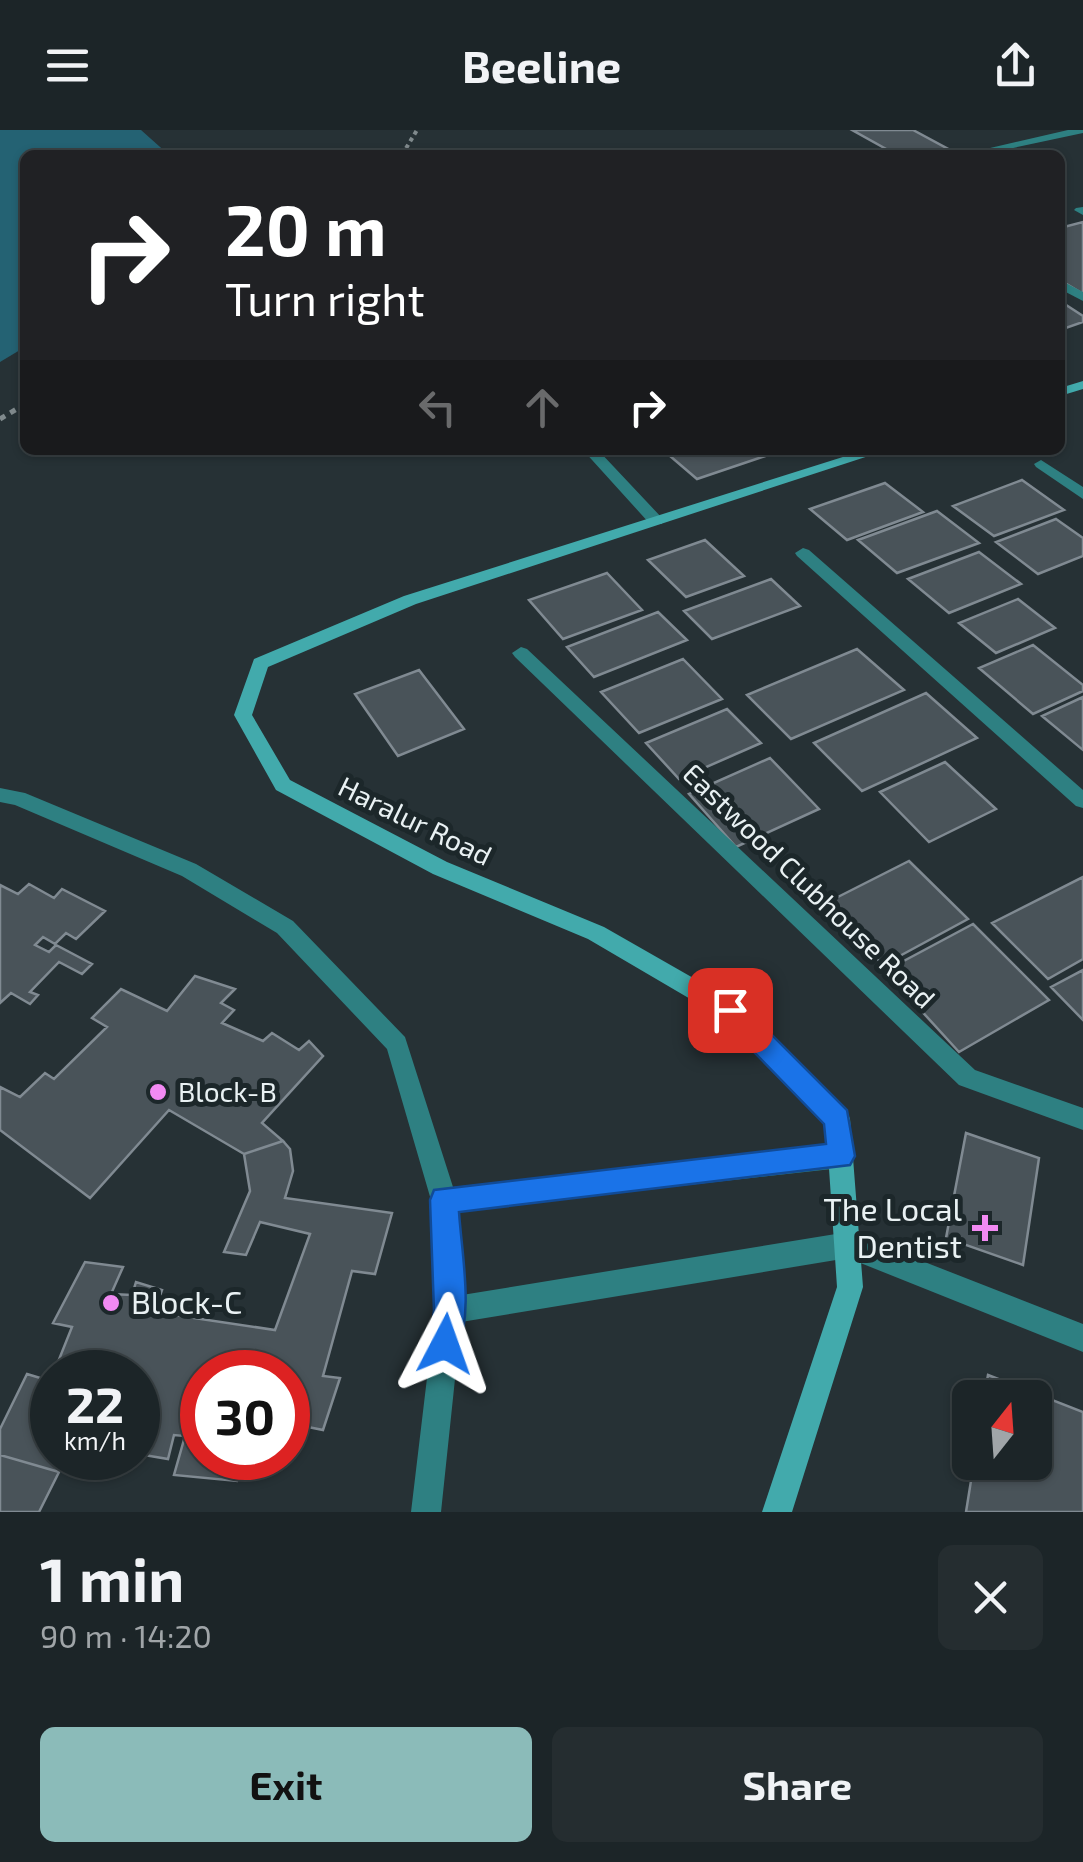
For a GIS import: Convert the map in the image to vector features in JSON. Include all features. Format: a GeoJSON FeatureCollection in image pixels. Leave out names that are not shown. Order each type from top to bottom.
{"type":"FeatureCollection","features":[{"type":"Feature","properties":{"kind":"street"},"geometry":{"type":"LineString","coordinates":[[988,150],[1082,130]]}},
{"type":"Feature","properties":{"kind":"street"},"geometry":{"type":"LineString","coordinates":[[595,455],[656,522]]}},
{"type":"Feature","properties":{"kind":"street","name":"Haralur Road"},"geometry":{"type":"LineString","coordinates":[[776,1512],[850,1288],[838,1119],[730,1010],[596,933],[440,868],[283,785],[243,715],[260,663],[410,600],[864,455]]}},
{"type":"Feature","properties":{"kind":"street"},"geometry":{"type":"LineString","coordinates":[[1041,464],[1083,494]]}},
{"type":"Feature","properties":{"kind":"street"},"geometry":{"type":"LineString","coordinates":[[803,552],[1083,801]]}},
{"type":"Feature","properties":{"kind":"street","name":"Eastwood Clubhouse Road"},"geometry":{"type":"LineString","coordinates":[[521,653],[966,1078],[1083,1118]]}},
{"type":"Feature","properties":{"kind":"street"},"geometry":{"type":"LineString","coordinates":[[0,795],[18,798],[189,870],[285,927],[397,1044],[444,1200],[449,1311],[426,1512]]}},
{"type":"Feature","properties":{"kind":"street"},"geometry":{"type":"LineString","coordinates":[[444,1200],[840,1156]]}},
{"type":"Feature","properties":{"kind":"street"},"geometry":{"type":"LineString","coordinates":[[449,1311],[848,1245],[1083,1338]]}},
{"type":"Feature","properties":{"kind":"shaded area"},"geometry":{"type":"Polygon","coordinates":[[[0,130],[141,130],[163,150],[20,150],[20,350],[0,362],[0,130]]]}},
{"type":"Feature","properties":{"kind":"building"},"geometry":{"type":"Polygon","coordinates":[[[852,130],[913,130],[950,150],[888,150],[852,130]]]}},
{"type":"Feature","properties":{"kind":"building"},"geometry":{"type":"Polygon","coordinates":[[[1083,222],[1083,294],[1065,283],[1065,227],[1083,222]]]}},
{"type":"Feature","properties":{"kind":"building"},"geometry":{"type":"Polygon","coordinates":[[[1065,304],[1083,316],[1083,322],[1065,328],[1065,304]]]}},
{"type":"Feature","properties":{"kind":"building"},"geometry":{"type":"Polygon","coordinates":[[[673,455],[768,455],[697,479],[670,456],[673,455]]]}},
{"type":"Feature","properties":{"kind":"building"},"geometry":{"type":"Polygon","coordinates":[[[1022,480],[1064,510],[994,536],[953,506],[1022,480]]]}},
{"type":"Feature","properties":{"kind":"building"},"geometry":{"type":"Polygon","coordinates":[[[885,483],[923,512],[847,540],[810,509],[885,483]]]}},
{"type":"Feature","properties":{"kind":"building"},"geometry":{"type":"Polygon","coordinates":[[[937,511],[979,543],[897,573],[858,540],[937,511]]]}},
{"type":"Feature","properties":{"kind":"building"},"geometry":{"type":"Polygon","coordinates":[[[1056,519],[1083,538],[1083,556],[1038,574],[996,542],[1056,519]]]}},
{"type":"Feature","properties":{"kind":"building"},"geometry":{"type":"Polygon","coordinates":[[[705,540],[744,576],[686,597],[648,560],[705,540]]]}},
{"type":"Feature","properties":{"kind":"building"},"geometry":{"type":"Polygon","coordinates":[[[979,552],[1021,584],[949,613],[908,579],[979,552]]]}},
{"type":"Feature","properties":{"kind":"building"},"geometry":{"type":"Polygon","coordinates":[[[607,573],[642,610],[563,639],[529,600],[607,573]]]}},
{"type":"Feature","properties":{"kind":"building"},"geometry":{"type":"Polygon","coordinates":[[[771,579],[800,606],[712,639],[684,611],[771,579]]]}},
{"type":"Feature","properties":{"kind":"building"},"geometry":{"type":"Polygon","coordinates":[[[1018,599],[1055,628],[996,653],[959,623],[1018,599]]]}},
{"type":"Feature","properties":{"kind":"building"},"geometry":{"type":"Polygon","coordinates":[[[658,612],[687,640],[594,677],[567,647],[658,612]]]}},
{"type":"Feature","properties":{"kind":"building"},"geometry":{"type":"Polygon","coordinates":[[[1033,645],[1083,685],[1083,691],[1033,714],[979,668],[1033,645]]]}},
{"type":"Feature","properties":{"kind":"building"},"geometry":{"type":"Polygon","coordinates":[[[857,649],[904,690],[791,739],[747,695],[857,649]]]}},
{"type":"Feature","properties":{"kind":"building"},"geometry":{"type":"Polygon","coordinates":[[[683,659],[722,699],[639,733],[601,692],[683,659]]]}},
{"type":"Feature","properties":{"kind":"building"},"geometry":{"type":"Polygon","coordinates":[[[419,670],[464,729],[398,756],[355,694],[419,670]]]}},
{"type":"Feature","properties":{"kind":"building"},"geometry":{"type":"Polygon","coordinates":[[[926,693],[977,738],[862,791],[814,743],[926,693]]]}},
{"type":"Feature","properties":{"kind":"building"},"geometry":{"type":"Polygon","coordinates":[[[1083,697],[1083,750],[1042,716],[1083,697]]]}},
{"type":"Feature","properties":{"kind":"building"},"geometry":{"type":"Polygon","coordinates":[[[727,709],[761,743],[679,779],[646,743],[727,709]]]}},
{"type":"Feature","properties":{"kind":"building"},"geometry":{"type":"Polygon","coordinates":[[[770,758],[819,809],[736,847],[689,794],[770,758]]]}},
{"type":"Feature","properties":{"kind":"building"},"geometry":{"type":"Polygon","coordinates":[[[945,762],[996,809],[929,842],[880,792],[945,762]]]}},
{"type":"Feature","properties":{"kind":"building"},"geometry":{"type":"Polygon","coordinates":[[[909,861],[968,919],[883,965],[826,903],[909,861]]]}},
{"type":"Feature","properties":{"kind":"building"},"geometry":{"type":"Polygon","coordinates":[[[1083,877],[1083,959],[1048,979],[992,923],[1083,877]]]}},
{"type":"Feature","properties":{"kind":"building"},"geometry":{"type":"Polygon","coordinates":[[[29,884],[54,898],[62,889],[105,911],[76,939],[66,933],[55,944],[43,937],[35,945],[49,952],[56,945],[92,964],[82,974],[59,962],[30,992],[38,995],[30,1004],[11,993],[0,1003],[0,885],[18,894],[29,884]]]}},
{"type":"Feature","properties":{"kind":"building"},"geometry":{"type":"Polygon","coordinates":[[[973,924],[1049,1000],[959,1052],[885,971],[973,924]]]}},
{"type":"Feature","properties":{"kind":"building"},"geometry":{"type":"Polygon","coordinates":[[[1083,970],[1083,1020],[1051,987],[1083,970]]]}},
{"type":"Feature","properties":{"kind":"building","name":"Block-B"},"geometry":{"type":"Polygon","coordinates":[[[195,976],[235,989],[221,1003],[234,1010],[222,1023],[263,1041],[272,1033],[299,1050],[309,1041],[323,1056],[262,1123],[283,1141],[244,1154],[169,1110],[90,1198],[0,1130],[0,1087],[20,1097],[45,1073],[54,1079],[107,1027],[92,1018],[121,989],[167,1011],[195,976]]]}},
{"type":"Feature","properties":{"kind":"building"},"geometry":{"type":"Polygon","coordinates":[[[966,1133],[1039,1158],[1023,1265],[946,1238],[966,1133]]]}},
{"type":"Feature","properties":{"kind":"building","name":"Block-C"},"geometry":{"type":"Polygon","coordinates":[[[283,1141],[290,1149],[293,1171],[285,1198],[392,1213],[375,1274],[352,1271],[323,1376],[340,1378],[323,1430],[310,1427],[310,1350],[180,1350],[180,1436],[174,1435],[168,1459],[160,1458],[160,1350],[63,1350],[72,1327],[53,1323],[85,1262],[123,1267],[111,1294],[132,1295],[136,1282],[162,1290],[154,1312],[275,1330],[310,1234],[260,1222],[246,1255],[224,1252],[250,1191],[244,1154],[283,1141]]]}},
{"type":"Feature","properties":{"kind":"building"},"geometry":{"type":"Polygon","coordinates":[[[27,1374],[30,1375],[30,1464],[0,1455],[0,1429],[27,1374]]]}},
{"type":"Feature","properties":{"kind":"building"},"geometry":{"type":"Polygon","coordinates":[[[1052,1400],[1083,1412],[1083,1512],[966,1512],[971,1480],[1052,1480],[1052,1400]]]}},
{"type":"Feature","properties":{"kind":"building","name":"Block-C"},"geometry":{"type":"Polygon","coordinates":[[[180,1454],[180,1476],[174,1475],[180,1454]]]}},
{"type":"Feature","properties":{"kind":"building"},"geometry":{"type":"Polygon","coordinates":[[[0,1455],[30,1464],[30,1480],[55,1480],[39,1512],[0,1512],[0,1455]]]}},
{"type":"Feature","properties":{"kind":"place","name":"Block-B"},"geometry":{"type":"Point","coordinates":[158,1092]}},
{"type":"Feature","properties":{"kind":"place","name":"The Local Dentist"},"geometry":{"type":"Point","coordinates":[985,1228]}},
{"type":"Feature","properties":{"kind":"place","name":"Block-C"},"geometry":{"type":"Point","coordinates":[111,1303]}},
{"type":"Feature","properties":{"kind":"route"},"geometry":{"type":"LineString","coordinates":[[445,1344],[449,1311],[444,1200],[840,1156],[838,1119],[730,1010]]}}]}
